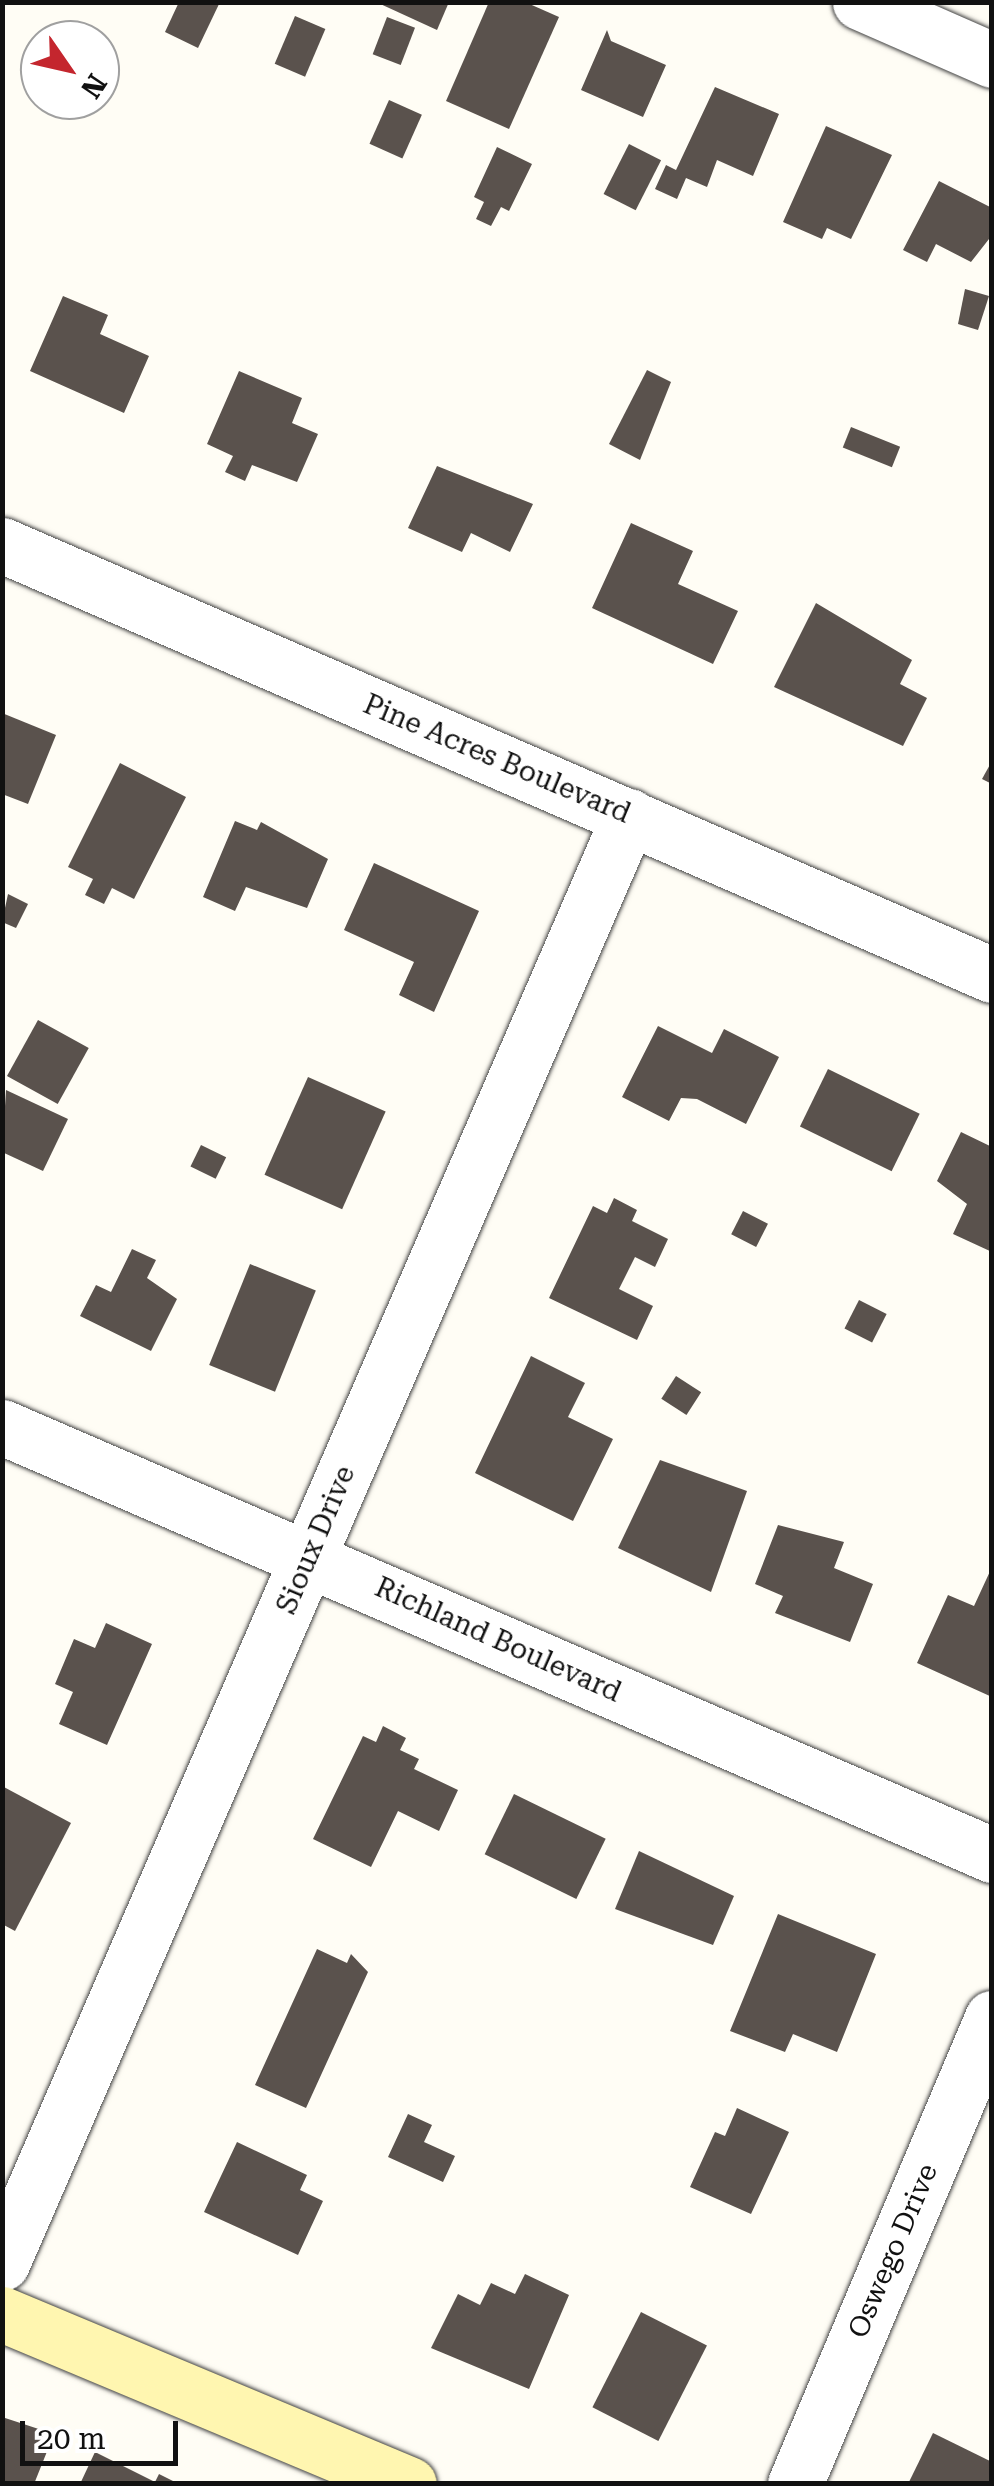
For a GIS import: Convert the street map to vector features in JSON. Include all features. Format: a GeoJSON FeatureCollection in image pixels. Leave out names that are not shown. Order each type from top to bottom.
{"type":"FeatureCollection","features":[{"type":"Feature","properties":{"kind":"street"},"geometry":{"type":"LineString","coordinates":[[860,2],[992,60]]}},
{"type":"Feature","properties":{"kind":"street","name":"Pine Acres Boulevard"},"geometry":{"type":"LineString","coordinates":[[2,545],[992,974]]}},
{"type":"Feature","properties":{"kind":"street","name":"Sioux Drive"},"geometry":{"type":"LineString","coordinates":[[2,2263],[629,816]]}},
{"type":"Feature","properties":{"kind":"street","name":"Richland Boulevard"},"geometry":{"type":"LineString","coordinates":[[2,1427],[992,1855]]}},
{"type":"Feature","properties":{"kind":"street","name":"Oswego Drive"},"geometry":{"type":"LineString","coordinates":[[795,2484],[992,2018]]}},
{"type":"Feature","properties":{"kind":"street"},"geometry":{"type":"LineString","coordinates":[[2,2314],[410,2484]]}},
{"type":"Feature","properties":{"kind":"building"},"geometry":{"type":"Polygon","coordinates":[[[179,2],[220,2],[198,48],[165,32],[179,2]]]}},
{"type":"Feature","properties":{"kind":"building"},"geometry":{"type":"Polygon","coordinates":[[[376,2],[449,2],[437,30],[376,2]]]}},
{"type":"Feature","properties":{"kind":"building"},"geometry":{"type":"Polygon","coordinates":[[[489,2],[525,2],[559,17],[509,129],[446,101],[489,2]]]}},
{"type":"Feature","properties":{"kind":"building"},"geometry":{"type":"Polygon","coordinates":[[[295,16],[325,29],[305,77],[275,64],[295,16]]]}},
{"type":"Feature","properties":{"kind":"building"},"geometry":{"type":"Polygon","coordinates":[[[387,17],[415,28],[401,65],[373,54],[387,17]]]}},
{"type":"Feature","properties":{"kind":"building"},"geometry":{"type":"Polygon","coordinates":[[[607,30],[611,41],[666,65],[643,117],[581,90],[607,30]]]}},
{"type":"Feature","properties":{"kind":"building"},"geometry":{"type":"Polygon","coordinates":[[[715,87],[779,114],[753,176],[717,160],[707,187],[686,178],[677,199],[655,189],[666,165],[676,170],[715,87]]]}},
{"type":"Feature","properties":{"kind":"building"},"geometry":{"type":"Polygon","coordinates":[[[389,100],[422,115],[402,158],[369,144],[389,100]]]}},
{"type":"Feature","properties":{"kind":"building"},"geometry":{"type":"Polygon","coordinates":[[[826,126],[892,155],[851,239],[827,228],[822,239],[783,222],[826,126]]]}},
{"type":"Feature","properties":{"kind":"building"},"geometry":{"type":"Polygon","coordinates":[[[629,144],[661,160],[636,210],[604,194],[629,144]]]}},
{"type":"Feature","properties":{"kind":"building"},"geometry":{"type":"Polygon","coordinates":[[[497,147],[532,164],[509,211],[501,207],[491,226],[476,219],[484,202],[474,197],[497,147]]]}},
{"type":"Feature","properties":{"kind":"building"},"geometry":{"type":"Polygon","coordinates":[[[939,181],[992,208],[989,239],[971,262],[936,244],[927,262],[903,250],[939,181]]]}},
{"type":"Feature","properties":{"kind":"building"},"geometry":{"type":"Polygon","coordinates":[[[965,289],[989,296],[978,330],[958,324],[965,289]]]}},
{"type":"Feature","properties":{"kind":"building"},"geometry":{"type":"Polygon","coordinates":[[[63,296],[108,315],[100,334],[149,356],[124,413],[30,371],[63,296]]]}},
{"type":"Feature","properties":{"kind":"building"},"geometry":{"type":"Polygon","coordinates":[[[647,370],[671,382],[640,460],[609,444],[647,370]]]}},
{"type":"Feature","properties":{"kind":"building"},"geometry":{"type":"Polygon","coordinates":[[[239,371],[302,398],[292,423],[318,434],[297,482],[252,465],[245,481],[225,472],[233,456],[207,444],[239,371]]]}},
{"type":"Feature","properties":{"kind":"building"},"geometry":{"type":"Polygon","coordinates":[[[851,427],[900,447],[892,467],[843,447],[851,427]]]}},
{"type":"Feature","properties":{"kind":"building"},"geometry":{"type":"Polygon","coordinates":[[[437,466],[533,504],[510,552],[471,533],[462,552],[408,528],[437,466]]]}},
{"type":"Feature","properties":{"kind":"building"},"geometry":{"type":"Polygon","coordinates":[[[631,523],[693,551],[678,584],[738,611],[713,664],[592,608],[631,523]]]}},
{"type":"Feature","properties":{"kind":"building"},"geometry":{"type":"Polygon","coordinates":[[[816,603],[912,660],[900,684],[927,698],[903,746],[774,687],[816,603]]]}},
{"type":"Feature","properties":{"kind":"building"},"geometry":{"type":"Polygon","coordinates":[[[2,713],[56,735],[28,804],[2,794],[2,713]]]}},
{"type":"Feature","properties":{"kind":"building"},"geometry":{"type":"Polygon","coordinates":[[[992,761],[992,784],[982,779],[992,761]]]}},
{"type":"Feature","properties":{"kind":"building"},"geometry":{"type":"Polygon","coordinates":[[[120,763],[186,797],[134,899],[112,888],[104,904],[85,895],[93,879],[68,867],[120,763]]]}},
{"type":"Feature","properties":{"kind":"building"},"geometry":{"type":"Polygon","coordinates":[[[235,821],[257,830],[261,822],[328,859],[307,908],[246,887],[235,911],[203,897],[235,821]]]}},
{"type":"Feature","properties":{"kind":"building"},"geometry":{"type":"Polygon","coordinates":[[[374,863],[479,911],[434,1012],[399,995],[414,962],[344,930],[374,863]]]}},
{"type":"Feature","properties":{"kind":"building"},"geometry":{"type":"Polygon","coordinates":[[[8,894],[28,904],[16,928],[2,922],[8,894]]]}},
{"type":"Feature","properties":{"kind":"building"},"geometry":{"type":"Polygon","coordinates":[[[38,1020],[89,1048],[58,1104],[7,1076],[38,1020]]]}},
{"type":"Feature","properties":{"kind":"building"},"geometry":{"type":"Polygon","coordinates":[[[658,1026],[712,1053],[724,1029],[779,1057],[746,1124],[697,1099],[681,1098],[669,1121],[622,1097],[658,1026]]]}},
{"type":"Feature","properties":{"kind":"building"},"geometry":{"type":"Polygon","coordinates":[[[828,1069],[920,1114],[892,1171],[800,1127],[828,1069]]]}},
{"type":"Feature","properties":{"kind":"building"},"geometry":{"type":"Polygon","coordinates":[[[308,1077],[386,1112],[342,1209],[264,1175],[308,1077]]]}},
{"type":"Feature","properties":{"kind":"building"},"geometry":{"type":"Polygon","coordinates":[[[6,1090],[68,1119],[43,1171],[2,1152],[6,1090]]]}},
{"type":"Feature","properties":{"kind":"building"},"geometry":{"type":"Polygon","coordinates":[[[961,1132],[992,1147],[992,1252],[953,1234],[967,1204],[937,1181],[961,1132]]]}},
{"type":"Feature","properties":{"kind":"building"},"geometry":{"type":"Polygon","coordinates":[[[201,1145],[226,1157],[216,1179],[190,1167],[201,1145]]]}},
{"type":"Feature","properties":{"kind":"building"},"geometry":{"type":"Polygon","coordinates":[[[614,1198],[637,1210],[632,1221],[668,1239],[655,1267],[635,1257],[619,1289],[653,1306],[637,1340],[549,1298],[593,1206],[607,1213],[614,1198]]]}},
{"type":"Feature","properties":{"kind":"building"},"geometry":{"type":"Polygon","coordinates":[[[743,1211],[768,1224],[756,1247],[731,1234],[743,1211]]]}},
{"type":"Feature","properties":{"kind":"building"},"geometry":{"type":"Polygon","coordinates":[[[132,1249],[156,1260],[147,1278],[177,1299],[151,1351],[80,1316],[96,1285],[111,1292],[132,1249]]]}},
{"type":"Feature","properties":{"kind":"building"},"geometry":{"type":"Polygon","coordinates":[[[250,1264],[316,1291],[275,1392],[209,1365],[250,1264]]]}},
{"type":"Feature","properties":{"kind":"building"},"geometry":{"type":"Polygon","coordinates":[[[859,1300],[887,1314],[872,1343],[844,1329],[859,1300]]]}},
{"type":"Feature","properties":{"kind":"building"},"geometry":{"type":"Polygon","coordinates":[[[531,1356],[585,1383],[568,1417],[613,1439],[573,1521],[475,1473],[531,1356]]]}},
{"type":"Feature","properties":{"kind":"building"},"geometry":{"type":"Polygon","coordinates":[[[676,1376],[701,1392],[686,1415],[661,1399],[676,1376]]]}},
{"type":"Feature","properties":{"kind":"building"},"geometry":{"type":"Polygon","coordinates":[[[660,1460],[747,1491],[711,1592],[618,1548],[660,1460]]]}},
{"type":"Feature","properties":{"kind":"building"},"geometry":{"type":"Polygon","coordinates":[[[778,1525],[844,1542],[834,1568],[873,1584],[850,1642],[775,1613],[783,1596],[755,1584],[778,1525]]]}},
{"type":"Feature","properties":{"kind":"building"},"geometry":{"type":"Polygon","coordinates":[[[992,1567],[992,1697],[917,1663],[948,1595],[974,1606],[992,1567]]]}},
{"type":"Feature","properties":{"kind":"building"},"geometry":{"type":"Polygon","coordinates":[[[106,1623],[152,1644],[107,1745],[59,1724],[73,1692],[55,1684],[74,1639],[95,1648],[106,1623]]]}},
{"type":"Feature","properties":{"kind":"building"},"geometry":{"type":"Polygon","coordinates":[[[383,1726],[406,1738],[400,1750],[419,1759],[414,1769],[458,1790],[439,1831],[398,1811],[371,1867],[313,1839],[363,1736],[376,1742],[383,1726]]]}},
{"type":"Feature","properties":{"kind":"building"},"geometry":{"type":"Polygon","coordinates":[[[2,1786],[71,1823],[15,1931],[2,1924],[2,1786]]]}},
{"type":"Feature","properties":{"kind":"building"},"geometry":{"type":"Polygon","coordinates":[[[514,1794],[606,1839],[576,1899],[485,1854],[514,1794]]]}},
{"type":"Feature","properties":{"kind":"building"},"geometry":{"type":"Polygon","coordinates":[[[639,1851],[734,1896],[713,1945],[615,1909],[639,1851]]]}},
{"type":"Feature","properties":{"kind":"building"},"geometry":{"type":"Polygon","coordinates":[[[778,1914],[876,1954],[837,2052],[793,2034],[785,2052],[730,2031],[778,1914]]]}},
{"type":"Feature","properties":{"kind":"building"},"geometry":{"type":"Polygon","coordinates":[[[317,1949],[347,1963],[351,1954],[368,1972],[306,2108],[255,2085],[317,1949]]]}},
{"type":"Feature","properties":{"kind":"building"},"geometry":{"type":"Polygon","coordinates":[[[737,2108],[789,2132],[751,2214],[690,2187],[715,2132],[725,2136],[737,2108]]]}},
{"type":"Feature","properties":{"kind":"building"},"geometry":{"type":"Polygon","coordinates":[[[408,2114],[432,2125],[424,2142],[455,2156],[443,2182],[388,2157],[408,2114]]]}},
{"type":"Feature","properties":{"kind":"building"},"geometry":{"type":"Polygon","coordinates":[[[237,2142],[307,2175],[300,2190],[323,2201],[298,2255],[204,2212],[237,2142]]]}},
{"type":"Feature","properties":{"kind":"building"},"geometry":{"type":"Polygon","coordinates":[[[525,2274],[569,2295],[529,2389],[431,2348],[458,2294],[480,2305],[491,2283],[515,2294],[525,2274]]]}},
{"type":"Feature","properties":{"kind":"building"},"geometry":{"type":"Polygon","coordinates":[[[641,2312],[707,2346],[658,2441],[592,2407],[641,2312]]]}},
{"type":"Feature","properties":{"kind":"building"},"geometry":{"type":"Polygon","coordinates":[[[2,2417],[54,2434],[34,2484],[2,2484],[2,2417]]]}},
{"type":"Feature","properties":{"kind":"building"},"geometry":{"type":"Polygon","coordinates":[[[933,2433],[992,2462],[992,2484],[908,2484],[933,2433]]]}},
{"type":"Feature","properties":{"kind":"building"},"geometry":{"type":"Polygon","coordinates":[[[95,2452],[155,2482],[159,2474],[179,2484],[80,2484],[95,2452]]]}}]}
